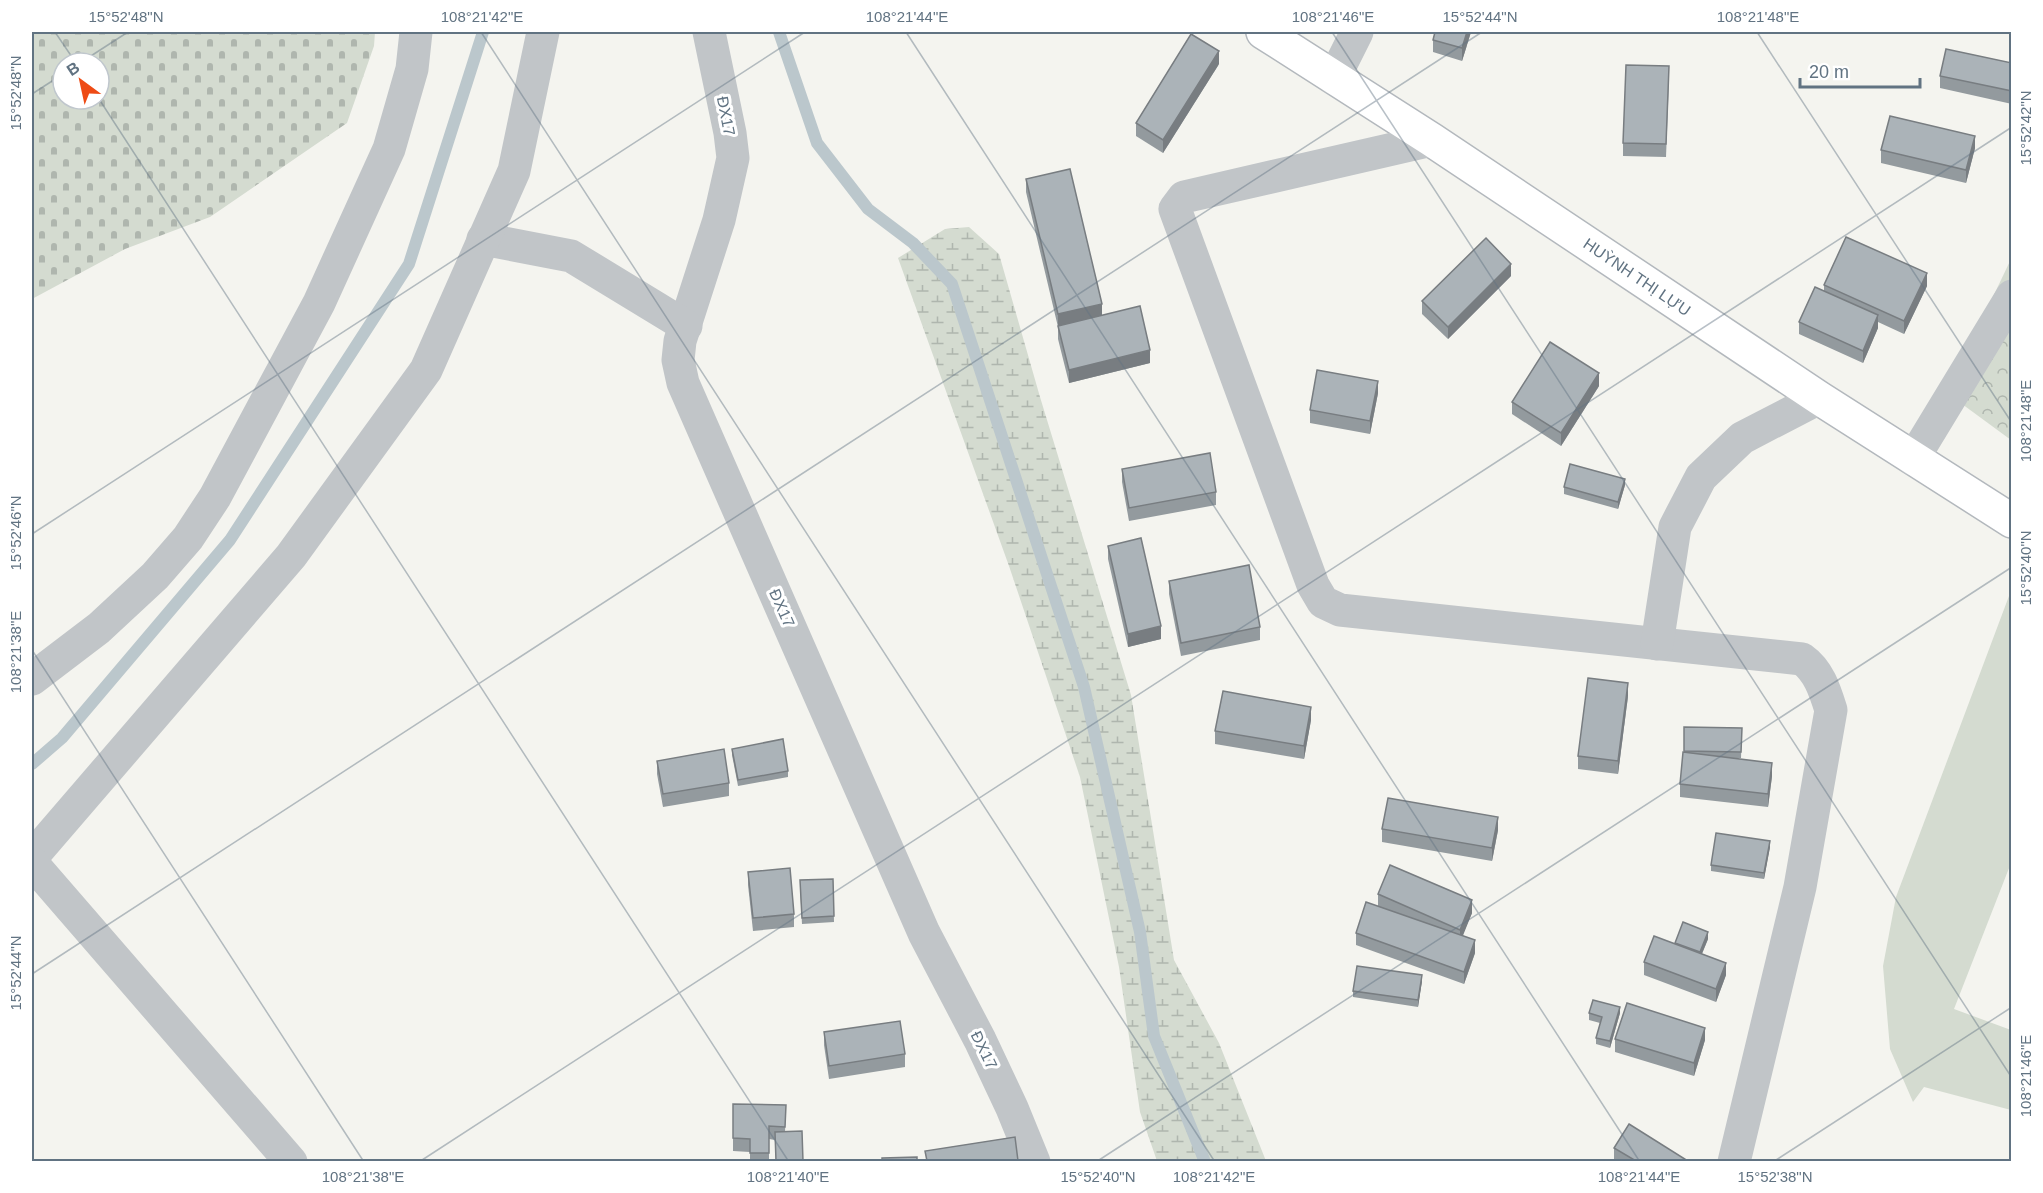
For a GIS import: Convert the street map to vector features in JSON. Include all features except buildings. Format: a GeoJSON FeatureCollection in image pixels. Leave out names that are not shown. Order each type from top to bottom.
{"type":"FeatureCollection","features":[{"type":"Feature","properties":{"kind":"street"},"geometry":{"type":"LineString","coordinates":[[32,679],[99,628],[155,576],[188,538],[215,497],[319,303],[389,149],[412,69],[416,32]]}},
{"type":"Feature","properties":{"kind":"street"},"geometry":{"type":"LineString","coordinates":[[32,857],[291,556],[426,370],[514,171],[543,32]]}},
{"type":"Feature","properties":{"kind":"street","name":"ĐX17"},"geometry":{"type":"LineString","coordinates":[[709,32],[733,158],[718,220],[680,341],[678,360],[683,383],[924,933],[985,1050],[1034,1161]]}},
{"type":"Feature","properties":{"kind":"street","name":"HUỲNH THỊ LỰU"},"geometry":{"type":"LineString","coordinates":[[1263,32],[1432,140],[1819,398],[2012,521]]}},
{"type":"Feature","properties":{"kind":"street"},"geometry":{"type":"LineString","coordinates":[[1334,78],[1357,32]]}},
{"type":"Feature","properties":{"kind":"street"},"geometry":{"type":"LineString","coordinates":[[1432,140],[1184,197],[1175,209],[1313,585],[1323,602],[1340,610],[1802,658],[1809,663],[1823,685],[1831,710],[1800,887],[1734,1161]]}},
{"type":"Feature","properties":{"kind":"street"},"geometry":{"type":"LineString","coordinates":[[483,239],[571,256],[686,326]]}},
{"type":"Feature","properties":{"kind":"street"},"geometry":{"type":"LineString","coordinates":[[1913,459],[2012,296]]}},
{"type":"Feature","properties":{"kind":"street"},"geometry":{"type":"LineString","coordinates":[[1657,644],[1675,527],[1701,477],[1742,438],[1819,398]]}},
{"type":"Feature","properties":{"kind":"street"},"geometry":{"type":"LineString","coordinates":[[32,863],[291,1161]]}},
{"type":"Feature","properties":{"kind":"green space"},"geometry":{"type":"Polygon","coordinates":[[[32,32],[375,32],[374,46],[347,123],[210,217],[125,249],[32,299],[32,32]]]}},
{"type":"Feature","properties":{"kind":"green space"},"geometry":{"type":"Polygon","coordinates":[[[969,227],[999,254],[1131,695],[1174,960],[1219,1043],[1266,1161],[1157,1161],[1140,1112],[1119,967],[1080,777],[1009,566],[898,258],[945,229],[969,227]]]}},
{"type":"Feature","properties":{"kind":"green space"},"geometry":{"type":"Polygon","coordinates":[[[2011,259],[2011,440],[1947,393],[2011,259]]]}},
{"type":"Feature","properties":{"kind":"green space"},"geometry":{"type":"Polygon","coordinates":[[[2009,596],[2012,598],[2011,863],[1954,1009],[2011,1030],[2011,1110],[1924,1087],[1913,1102],[1890,1049],[1883,966],[1896,897],[2009,596]]]}},
{"type":"Feature","properties":{"kind":"waterway"},"geometry":{"type":"LineString","coordinates":[[32,764],[62,738],[230,540],[409,264],[483,32]]}},
{"type":"Feature","properties":{"kind":"waterway"},"geometry":{"type":"LineString","coordinates":[[779,32],[817,143],[868,209],[913,243],[952,284],[1084,687],[1140,932],[1154,1036],[1205,1162]]}}]}
